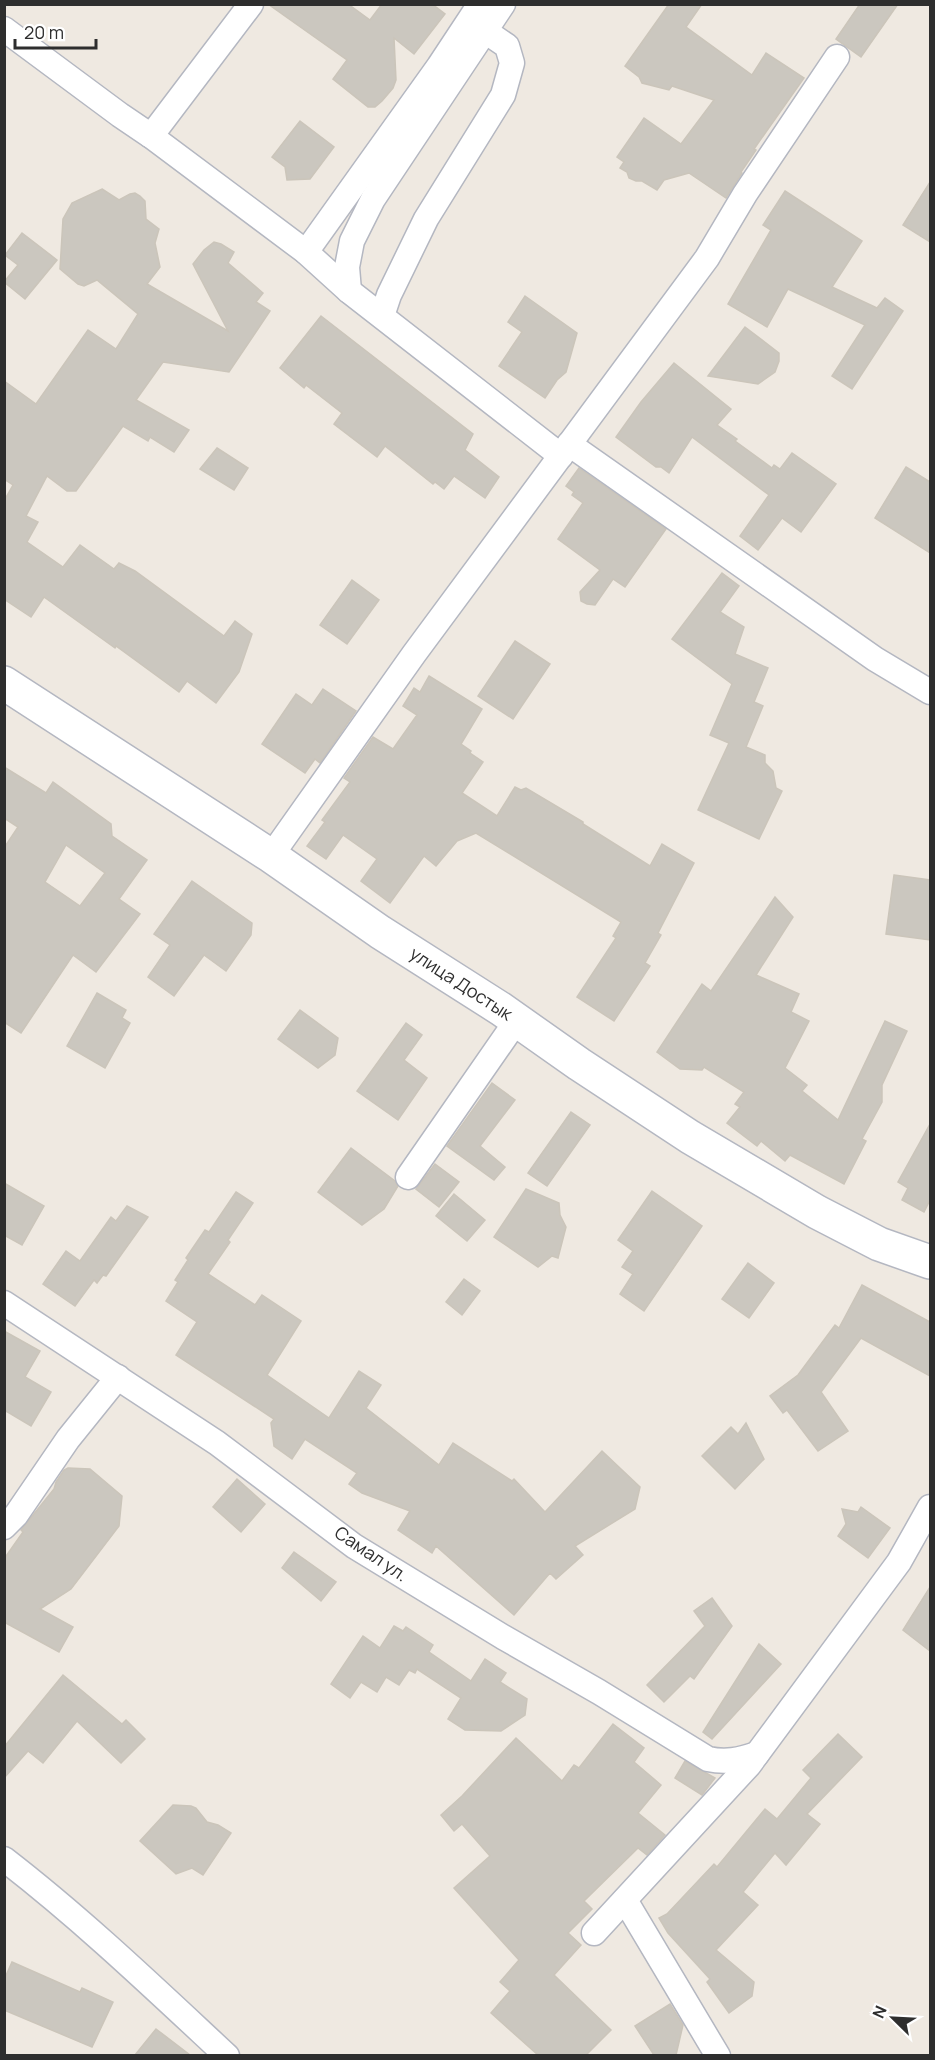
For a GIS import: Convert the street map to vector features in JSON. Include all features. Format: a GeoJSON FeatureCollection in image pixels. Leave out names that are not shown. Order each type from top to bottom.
{"type":"FeatureCollection","features":[{"type":"Feature","properties":{"kind":"main road","name":"улица Достык"},"geometry":{"type":"LineString","coordinates":[[4,683],[271,856],[380,932],[517,1020],[690,1137],[817,1212],[879,1244],[930,1262]]}},
{"type":"Feature","properties":{"kind":"street"},"geometry":{"type":"LineString","coordinates":[[151,136],[251,4]]}},
{"type":"Feature","properties":{"kind":"street"},"geometry":{"type":"LineString","coordinates":[[306,252],[439,66],[480,4]]}},
{"type":"Feature","properties":{"kind":"street"},"geometry":{"type":"LineString","coordinates":[[349,291],[347,267],[352,241],[373,199],[503,4]]}},
{"type":"Feature","properties":{"kind":"street"},"geometry":{"type":"LineString","coordinates":[[4,29],[306,252],[349,291],[565,450],[876,659],[930,692]]}},
{"type":"Feature","properties":{"kind":"street"},"geometry":{"type":"LineString","coordinates":[[382,316],[389,295],[426,219],[503,95],[512,63],[507,46],[485,31]]}},
{"type":"Feature","properties":{"kind":"street"},"geometry":{"type":"LineString","coordinates":[[271,856],[414,654],[707,258],[745,194],[837,57]]}},
{"type":"Feature","properties":{"kind":"street"},"geometry":{"type":"LineString","coordinates":[[408,1177],[517,1020]]}},
{"type":"Feature","properties":{"kind":"street","name":"Самал ул."},"geometry":{"type":"LineString","coordinates":[[4,1304],[217,1443],[354,1546],[503,1637],[599,1692],[708,1759],[723,1762],[739,1761],[757,1755]]}},
{"type":"Feature","properties":{"kind":"street"},"geometry":{"type":"LineString","coordinates":[[4,1527],[118,1377]]}},
{"type":"Feature","properties":{"kind":"street"},"geometry":{"type":"LineString","coordinates":[[594,1933],[757,1755],[899,1562],[930,1507]]}},
{"type":"Feature","properties":{"kind":"street"},"geometry":{"type":"LineString","coordinates":[[4,1859],[44,1890],[122,1958],[227,2055]]}},
{"type":"Feature","properties":{"kind":"street"},"geometry":{"type":"LineString","coordinates":[[625,1900],[718,2055]]}},
{"type":"Feature","properties":{"kind":"building"},"geometry":{"type":"Polygon","coordinates":[[[268,4],[348,4],[370,20],[382,4],[432,4],[445,14],[414,54],[394,38],[396,80],[393,88],[375,107],[368,107],[333,79],[347,60],[268,4]]]}},
{"type":"Feature","properties":{"kind":"building"},"geometry":{"type":"Polygon","coordinates":[[[669,4],[702,4],[686,27],[752,75],[766,53],[804,78],[754,149],[756,150],[726,198],[689,173],[664,180],[657,190],[642,181],[629,178],[627,172],[620,168],[624,162],[617,157],[644,118],[681,144],[714,100],[672,86],[669,90],[642,83],[639,77],[625,66],[669,4]]]}},
{"type":"Feature","properties":{"kind":"building"},"geometry":{"type":"Polygon","coordinates":[[[860,4],[898,4],[861,57],[836,39],[860,4]]]}},
{"type":"Feature","properties":{"kind":"building"},"geometry":{"type":"Polygon","coordinates":[[[300,121],[334,147],[310,179],[287,180],[285,167],[272,157],[300,121]]]}},
{"type":"Feature","properties":{"kind":"building"},"geometry":{"type":"Polygon","coordinates":[[[930,182],[930,242],[903,225],[930,182]]]}},
{"type":"Feature","properties":{"kind":"building"},"geometry":{"type":"Polygon","coordinates":[[[102,189],[119,200],[135,193],[140,196],[145,201],[146,219],[159,229],[155,243],[160,267],[147,284],[228,331],[193,264],[214,242],[234,252],[228,263],[263,293],[256,302],[270,311],[229,372],[163,362],[136,400],[189,430],[174,452],[150,437],[148,441],[123,426],[76,491],[67,491],[47,476],[26,516],[38,522],[27,542],[63,567],[80,545],[114,569],[119,563],[135,571],[224,636],[235,621],[252,634],[239,672],[216,703],[187,681],[179,692],[44,597],[31,617],[4,599],[4,501],[13,485],[4,479],[4,381],[36,404],[88,330],[116,349],[138,314],[97,280],[84,286],[78,284],[60,269],[63,219],[72,203],[102,189]]]}},
{"type":"Feature","properties":{"kind":"building"},"geometry":{"type":"Polygon","coordinates":[[[785,191],[862,241],[832,287],[877,308],[885,298],[903,311],[852,389],[832,376],[865,325],[788,289],[767,327],[728,304],[771,230],[763,225],[785,191]]]}},
{"type":"Feature","properties":{"kind":"building"},"geometry":{"type":"Polygon","coordinates":[[[22,233],[57,260],[25,299],[4,282],[18,265],[5,255],[22,233]]]}},
{"type":"Feature","properties":{"kind":"building"},"geometry":{"type":"Polygon","coordinates":[[[525,296],[577,333],[566,372],[557,380],[545,398],[499,366],[522,332],[508,322],[525,296]]]}},
{"type":"Feature","properties":{"kind":"building"},"geometry":{"type":"Polygon","coordinates":[[[321,316],[473,434],[465,450],[499,477],[485,498],[454,476],[444,489],[435,482],[433,484],[385,446],[377,457],[334,424],[342,413],[306,385],[304,388],[280,368],[321,316]]]}},
{"type":"Feature","properties":{"kind":"building"},"geometry":{"type":"Polygon","coordinates":[[[745,327],[779,353],[775,372],[758,384],[708,376],[745,327]]]}},
{"type":"Feature","properties":{"kind":"building"},"geometry":{"type":"Polygon","coordinates":[[[674,363],[731,409],[717,425],[737,439],[735,441],[772,468],[774,465],[780,469],[792,453],[836,484],[801,532],[782,518],[758,550],[740,536],[769,495],[692,437],[669,473],[661,467],[656,467],[616,437],[641,402],[674,363]]]}},
{"type":"Feature","properties":{"kind":"building"},"geometry":{"type":"Polygon","coordinates":[[[217,448],[248,468],[234,490],[200,469],[217,448]]]}},
{"type":"Feature","properties":{"kind":"building"},"geometry":{"type":"Polygon","coordinates":[[[906,467],[930,482],[930,553],[875,518],[906,467]]]}},
{"type":"Feature","properties":{"kind":"building"},"geometry":{"type":"Polygon","coordinates":[[[579,468],[666,529],[625,587],[613,579],[595,605],[581,601],[580,592],[600,570],[558,539],[583,503],[572,495],[574,492],[566,486],[579,468]]]}},
{"type":"Feature","properties":{"kind":"building"},"geometry":{"type":"Polygon","coordinates":[[[722,573],[739,586],[720,612],[744,627],[735,654],[768,668],[754,702],[763,706],[746,747],[765,755],[765,763],[773,771],[776,788],[782,791],[759,839],[698,810],[729,743],[710,735],[732,684],[672,639],[722,573]]]}},
{"type":"Feature","properties":{"kind":"building"},"geometry":{"type":"Polygon","coordinates":[[[352,580],[379,600],[347,644],[320,625],[352,580]]]}},
{"type":"Feature","properties":{"kind":"building"},"geometry":{"type":"Polygon","coordinates":[[[515,641],[550,664],[513,719],[478,696],[515,641]]]}},
{"type":"Feature","properties":{"kind":"building"},"geometry":{"type":"Polygon","coordinates":[[[429,676],[482,709],[461,744],[483,762],[462,793],[497,816],[515,787],[521,790],[526,788],[650,866],[662,844],[694,863],[658,933],[661,935],[645,963],[650,966],[614,1021],[577,997],[616,938],[613,936],[621,922],[476,833],[457,841],[436,866],[424,856],[390,903],[361,881],[377,859],[343,835],[326,859],[307,846],[325,822],[322,820],[350,782],[344,778],[373,737],[393,749],[417,715],[403,706],[414,688],[420,692],[429,676]]]}},
{"type":"Feature","properties":{"kind":"building"},"geometry":{"type":"Polygon","coordinates":[[[323,689],[356,711],[320,763],[315,759],[305,773],[262,744],[296,694],[312,705],[323,689]]]}},
{"type":"Feature","properties":{"kind":"building"},"geometry":{"type":"Polygon","coordinates":[[[4,767],[46,793],[53,782],[111,824],[112,836],[147,860],[119,899],[140,914],[96,972],[73,955],[21,1033],[4,1022],[4,848],[18,827],[4,818],[4,767]],[[66,845],[45,882],[80,906],[105,873],[66,845]]]}},
{"type":"Feature","properties":{"kind":"building"},"geometry":{"type":"Polygon","coordinates":[[[894,875],[930,880],[930,940],[886,934],[894,875]]]}},
{"type":"Feature","properties":{"kind":"building"},"geometry":{"type":"Polygon","coordinates":[[[192,881],[252,923],[251,935],[226,971],[204,955],[174,996],[148,977],[170,945],[154,934],[192,881]]]}},
{"type":"Feature","properties":{"kind":"building"},"geometry":{"type":"Polygon","coordinates":[[[775,897],[793,917],[756,975],[799,994],[791,1012],[809,1021],[785,1068],[807,1085],[802,1091],[838,1120],[885,1021],[907,1031],[882,1085],[882,1102],[862,1139],[866,1141],[844,1184],[790,1155],[785,1161],[761,1141],[757,1146],[727,1123],[740,1107],[735,1104],[744,1092],[704,1067],[702,1070],[680,1069],[657,1052],[702,984],[711,991],[775,897]]]}},
{"type":"Feature","properties":{"kind":"building"},"geometry":{"type":"Polygon","coordinates":[[[97,993],[126,1010],[122,1018],[130,1023],[105,1068],[67,1046],[97,993]]]}},
{"type":"Feature","properties":{"kind":"building"},"geometry":{"type":"Polygon","coordinates":[[[300,1010],[338,1038],[335,1055],[318,1068],[278,1039],[300,1010]]]}},
{"type":"Feature","properties":{"kind":"building"},"geometry":{"type":"Polygon","coordinates":[[[406,1023],[422,1035],[404,1060],[427,1078],[398,1120],[357,1091],[406,1023]]]}},
{"type":"Feature","properties":{"kind":"building"},"geometry":{"type":"Polygon","coordinates":[[[492,1083],[515,1100],[480,1146],[505,1167],[494,1180],[447,1146],[492,1083]]]}},
{"type":"Feature","properties":{"kind":"building"},"geometry":{"type":"Polygon","coordinates":[[[571,1112],[590,1125],[547,1186],[528,1173],[571,1112]]]}},
{"type":"Feature","properties":{"kind":"building"},"geometry":{"type":"Polygon","coordinates":[[[930,1124],[930,1200],[924,1212],[902,1200],[908,1188],[898,1182],[930,1124]]]}},
{"type":"Feature","properties":{"kind":"building"},"geometry":{"type":"Polygon","coordinates":[[[351,1148],[395,1181],[398,1186],[384,1209],[362,1225],[318,1192],[351,1148]]]}},
{"type":"Feature","properties":{"kind":"building"},"geometry":{"type":"Polygon","coordinates":[[[435,1164],[459,1182],[439,1207],[416,1189],[435,1164]]]}},
{"type":"Feature","properties":{"kind":"building"},"geometry":{"type":"Polygon","coordinates":[[[4,1183],[44,1206],[22,1245],[4,1235],[4,1183]]]}},
{"type":"Feature","properties":{"kind":"building"},"geometry":{"type":"Polygon","coordinates":[[[526,1189],[559,1203],[560,1215],[566,1227],[558,1258],[552,1256],[538,1267],[494,1237],[526,1189]]]}},
{"type":"Feature","properties":{"kind":"building"},"geometry":{"type":"Polygon","coordinates":[[[652,1191],[702,1226],[644,1311],[620,1294],[633,1274],[622,1267],[633,1251],[618,1240],[652,1191]]]}},
{"type":"Feature","properties":{"kind":"building"},"geometry":{"type":"Polygon","coordinates":[[[236,1192],[253,1203],[208,1274],[255,1305],[262,1295],[301,1321],[267,1375],[329,1418],[359,1371],[381,1385],[366,1408],[439,1465],[453,1443],[512,1481],[514,1479],[545,1512],[602,1451],[640,1487],[635,1509],[575,1546],[583,1555],[556,1579],[550,1573],[514,1615],[436,1546],[432,1553],[398,1530],[410,1511],[362,1493],[349,1484],[357,1473],[305,1439],[292,1459],[274,1446],[271,1423],[274,1419],[176,1355],[197,1322],[166,1301],[178,1282],[175,1280],[188,1260],[186,1258],[205,1230],[209,1232],[236,1192]]]}},
{"type":"Feature","properties":{"kind":"building"},"geometry":{"type":"Polygon","coordinates":[[[454,1194],[485,1220],[467,1241],[436,1216],[454,1194]]]}},
{"type":"Feature","properties":{"kind":"building"},"geometry":{"type":"Polygon","coordinates":[[[127,1206],[148,1217],[106,1276],[103,1275],[97,1283],[94,1280],[75,1306],[43,1284],[66,1251],[80,1261],[111,1217],[116,1221],[127,1206]]]}},
{"type":"Feature","properties":{"kind":"building"},"geometry":{"type":"Polygon","coordinates":[[[748,1263],[774,1283],[749,1318],[722,1299],[748,1263]]]}},
{"type":"Feature","properties":{"kind":"building"},"geometry":{"type":"Polygon","coordinates":[[[464,1279],[480,1291],[462,1315],[446,1302],[464,1279]]]}},
{"type":"Feature","properties":{"kind":"building"},"geometry":{"type":"Polygon","coordinates":[[[862,1285],[930,1322],[930,1376],[861,1338],[821,1392],[848,1431],[818,1451],[787,1410],[783,1413],[770,1396],[798,1375],[835,1325],[839,1328],[862,1285]]]}},
{"type":"Feature","properties":{"kind":"building"},"geometry":{"type":"Polygon","coordinates":[[[4,1331],[40,1351],[25,1377],[51,1392],[31,1426],[6,1411],[4,1414],[4,1331]]]}},
{"type":"Feature","properties":{"kind":"building"},"geometry":{"type":"Polygon","coordinates":[[[746,1423],[764,1459],[735,1489],[702,1456],[731,1427],[738,1434],[746,1423]]]}},
{"type":"Feature","properties":{"kind":"building"},"geometry":{"type":"Polygon","coordinates":[[[68,1468],[90,1469],[122,1496],[119,1526],[71,1589],[40,1609],[73,1627],[59,1652],[4,1622],[4,1559],[23,1532],[21,1530],[54,1489],[64,1470],[68,1468]]]}},
{"type":"Feature","properties":{"kind":"building"},"geometry":{"type":"Polygon","coordinates":[[[237,1479],[265,1504],[241,1532],[213,1507],[237,1479]]]}},
{"type":"Feature","properties":{"kind":"building"},"geometry":{"type":"Polygon","coordinates":[[[861,1507],[890,1528],[868,1558],[838,1536],[846,1524],[842,1509],[858,1512],[861,1507]]]}},
{"type":"Feature","properties":{"kind":"building"},"geometry":{"type":"Polygon","coordinates":[[[294,1552],[336,1582],[321,1601],[282,1568],[294,1552]]]}},
{"type":"Feature","properties":{"kind":"building"},"geometry":{"type":"Polygon","coordinates":[[[930,1587],[930,1651],[903,1630],[930,1587]]]}},
{"type":"Feature","properties":{"kind":"building"},"geometry":{"type":"Polygon","coordinates":[[[712,1598],[732,1626],[694,1679],[690,1676],[664,1702],[647,1685],[705,1626],[694,1611],[712,1598]]]}},
{"type":"Feature","properties":{"kind":"building"},"geometry":{"type":"Polygon","coordinates":[[[394,1626],[403,1631],[406,1627],[433,1645],[429,1652],[471,1681],[485,1659],[506,1673],[500,1682],[527,1699],[525,1715],[501,1731],[465,1730],[448,1719],[461,1698],[417,1669],[415,1673],[409,1670],[399,1685],[386,1677],[377,1692],[361,1682],[350,1698],[331,1684],[363,1636],[380,1648],[394,1626]]]}},
{"type":"Feature","properties":{"kind":"building"},"geometry":{"type":"Polygon","coordinates":[[[759,1644],[781,1664],[712,1739],[703,1732],[759,1644]]]}},
{"type":"Feature","properties":{"kind":"building"},"geometry":{"type":"Polygon","coordinates":[[[63,1675],[122,1724],[126,1720],[145,1739],[121,1763],[77,1721],[43,1763],[28,1751],[4,1778],[4,1747],[63,1675]]]}},
{"type":"Feature","properties":{"kind":"building"},"geometry":{"type":"Polygon","coordinates":[[[613,1724],[644,1748],[634,1762],[661,1785],[638,1813],[665,1835],[647,1855],[638,1848],[584,1901],[592,1909],[568,1933],[581,1945],[554,1975],[611,2030],[586,2055],[538,2055],[491,2013],[510,1991],[500,1982],[519,1960],[454,1888],[490,1856],[462,1824],[454,1831],[441,1815],[516,1738],[562,1781],[574,1765],[579,1768],[613,1724]]]}},
{"type":"Feature","properties":{"kind":"building"},"geometry":{"type":"Polygon","coordinates":[[[838,1734],[862,1757],[807,1814],[820,1824],[786,1865],[775,1853],[743,1892],[758,1905],[716,1950],[754,1982],[752,1996],[729,2013],[707,1982],[710,1979],[668,1933],[659,1918],[667,1914],[714,1864],[717,1867],[765,1809],[777,1819],[811,1778],[803,1770],[838,1734]]]}},
{"type":"Feature","properties":{"kind":"building"},"geometry":{"type":"Polygon","coordinates":[[[685,1761],[715,1778],[702,1795],[675,1778],[685,1761]]]}},
{"type":"Feature","properties":{"kind":"building"},"geometry":{"type":"Polygon","coordinates":[[[173,1805],[196,1808],[207,1822],[218,1825],[231,1833],[203,1875],[192,1868],[176,1874],[140,1841],[173,1805]]]}},
{"type":"Feature","properties":{"kind":"building"},"geometry":{"type":"Polygon","coordinates":[[[12,1962],[80,1992],[82,1988],[113,2002],[92,2047],[4,2010],[4,1980],[12,1962]]]}},
{"type":"Feature","properties":{"kind":"building"},"geometry":{"type":"Polygon","coordinates":[[[670,2004],[683,2025],[676,2055],[654,2055],[635,2026],[670,2004]]]}},
{"type":"Feature","properties":{"kind":"building"},"geometry":{"type":"Polygon","coordinates":[[[156,2029],[190,2055],[135,2055],[156,2029]]]}}]}
